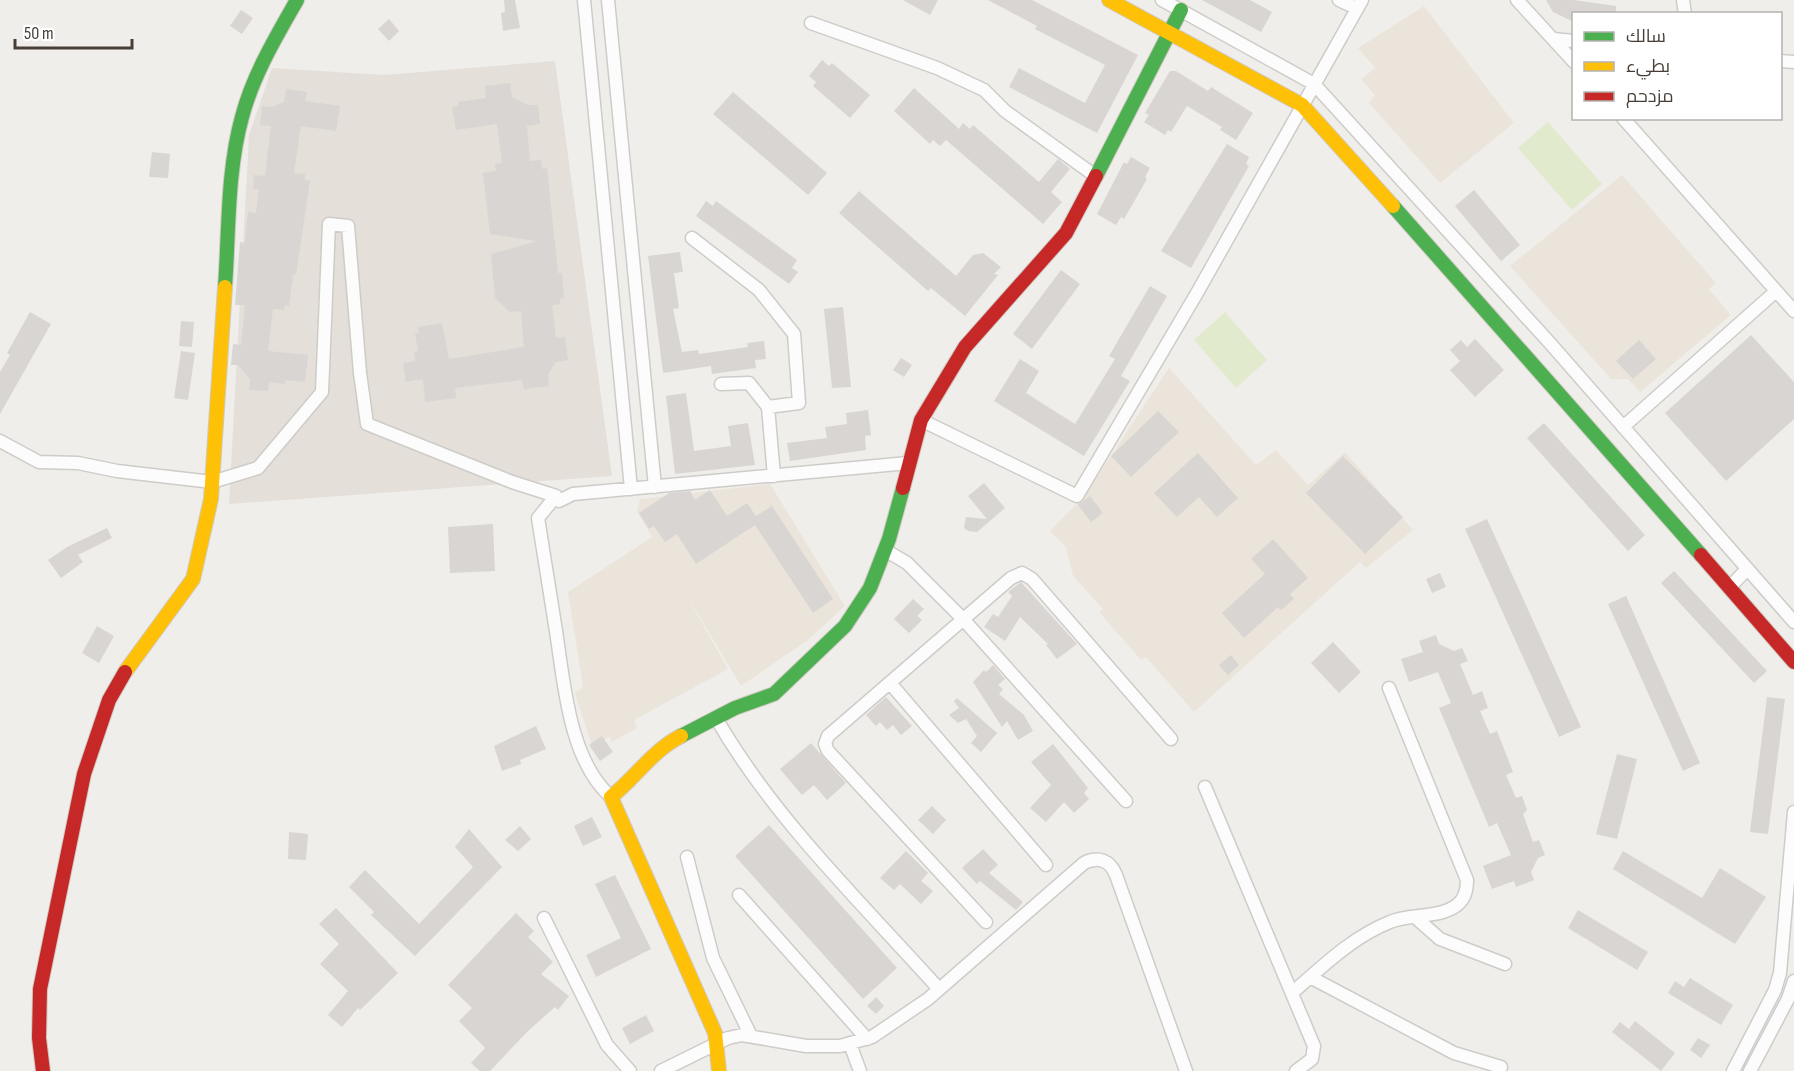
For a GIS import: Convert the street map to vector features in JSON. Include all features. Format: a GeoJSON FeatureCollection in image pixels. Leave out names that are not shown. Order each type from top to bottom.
{"type":"FeatureCollection","features":[{"type":"Feature","properties":{"kind":"street"},"geometry":{"type":"LineString","coordinates":[[44,1071],[39,1038],[40,989],[84,774],[109,700],[134,656],[193,579],[209,510],[212,482],[236,146],[242,115],[264,58],[297,0]]}},
{"type":"Feature","properties":{"kind":"street"},"geometry":{"type":"LineString","coordinates":[[584,0],[631,489]]}},
{"type":"Feature","properties":{"kind":"street"},"geometry":{"type":"LineString","coordinates":[[608,0],[655,487]]}},
{"type":"Feature","properties":{"kind":"street"},"geometry":{"type":"LineString","coordinates":[[1109,0],[1302,105],[1533,362],[1794,662]]}},
{"type":"Feature","properties":{"kind":"street"},"geometry":{"type":"LineString","coordinates":[[1161,0],[1314,84],[1541,333],[1794,622]]}},
{"type":"Feature","properties":{"kind":"street"},"geometry":{"type":"LineString","coordinates":[[921,420],[1077,496],[1197,293],[1359,4],[1339,0]]}},
{"type":"Feature","properties":{"kind":"street"},"geometry":{"type":"LineString","coordinates":[[1517,0],[1572,60]]}},
{"type":"Feature","properties":{"kind":"street"},"geometry":{"type":"LineString","coordinates":[[611,797],[633,779],[665,744],[716,718],[774,694],[815,657],[844,626],[870,588],[885,550],[921,420],[965,347],[1065,233],[1180,10]]}},
{"type":"Feature","properties":{"kind":"street"},"geometry":{"type":"LineString","coordinates":[[811,23],[937,68],[984,90],[1005,111],[1094,175]]}},
{"type":"Feature","properties":{"kind":"street"},"geometry":{"type":"LineString","coordinates":[[1553,39],[1572,41]]}},
{"type":"Feature","properties":{"kind":"street"},"geometry":{"type":"LineString","coordinates":[[1625,120],[1794,311]]}},
{"type":"Feature","properties":{"kind":"street"},"geometry":{"type":"LineString","coordinates":[[0,441],[39,462],[78,463],[117,471],[212,482],[258,468],[322,392],[329,224],[348,226],[360,373],[367,424],[512,482],[556,496],[559,501],[573,494],[908,463]]}},
{"type":"Feature","properties":{"kind":"street"},"geometry":{"type":"LineString","coordinates":[[692,238],[759,290],[794,334],[799,403],[768,407]]}},
{"type":"Feature","properties":{"kind":"street"},"geometry":{"type":"LineString","coordinates":[[1623,427],[1775,292]]}},
{"type":"Feature","properties":{"kind":"street"},"geometry":{"type":"LineString","coordinates":[[720,384],[749,383],[768,407],[774,476]]}},
{"type":"Feature","properties":{"kind":"street"},"geometry":{"type":"LineString","coordinates":[[556,496],[538,518],[569,713],[587,765],[599,786],[611,797],[715,1033],[718,1071]]}},
{"type":"Feature","properties":{"kind":"street"},"geometry":{"type":"LineString","coordinates":[[885,550],[907,563],[963,619],[1126,801]]}},
{"type":"Feature","properties":{"kind":"street"},"geometry":{"type":"LineString","coordinates":[[1730,588],[1747,569]]}},
{"type":"Feature","properties":{"kind":"street"},"geometry":{"type":"LineString","coordinates":[[986,922],[826,748],[828,736],[1016,574],[1028,575],[1172,739]]}},
{"type":"Feature","properties":{"kind":"street"},"geometry":{"type":"LineString","coordinates":[[890,683],[1046,865]]}},
{"type":"Feature","properties":{"kind":"street"},"geometry":{"type":"LineString","coordinates":[[1292,993],[1370,933],[1391,921],[1455,907],[1466,893],[1467,880],[1389,688]]}},
{"type":"Feature","properties":{"kind":"street"},"geometry":{"type":"LineString","coordinates":[[716,718],[738,756],[769,798],[939,989]]}},
{"type":"Feature","properties":{"kind":"street"},"geometry":{"type":"LineString","coordinates":[[1205,787],[1314,1046],[1312,1059],[1296,1071]]}},
{"type":"Feature","properties":{"kind":"street"},"geometry":{"type":"LineString","coordinates":[[1733,1071],[1775,990],[1780,973],[1794,812]]}},
{"type":"Feature","properties":{"kind":"street"},"geometry":{"type":"LineString","coordinates":[[687,857],[713,958],[750,1034]]}},
{"type":"Feature","properties":{"kind":"street"},"geometry":{"type":"LineString","coordinates":[[661,1071],[717,1043],[750,1034],[799,1045],[850,1044],[867,1039],[884,1030],[939,989],[1084,863],[1090,860],[1103,860],[1116,874],[1186,1071]]}},
{"type":"Feature","properties":{"kind":"street"},"geometry":{"type":"LineString","coordinates":[[739,895],[867,1039]]}},
{"type":"Feature","properties":{"kind":"street"},"geometry":{"type":"LineString","coordinates":[[1415,917],[1440,939],[1505,964]]}},
{"type":"Feature","properties":{"kind":"street"},"geometry":{"type":"LineString","coordinates":[[544,918],[607,1045],[630,1071]]}},
{"type":"Feature","properties":{"kind":"street"},"geometry":{"type":"LineString","coordinates":[[1310,977],[1454,1053],[1502,1067]]}},
{"type":"Feature","properties":{"kind":"street"},"geometry":{"type":"LineString","coordinates":[[1750,1071],[1788,999],[1794,981]]}},
{"type":"Feature","properties":{"kind":"street"},"geometry":{"type":"LineString","coordinates":[[850,1044],[860,1071]]}},
{"type":"Feature","properties":{"kind":"shaded area"},"geometry":{"type":"Polygon","coordinates":[[[1424,6],[1514,123],[1440,183],[1369,103],[1375,95],[1361,79],[1375,68],[1358,48],[1424,6]]]}},
{"type":"Feature","properties":{"kind":"shaded area"},"geometry":{"type":"Polygon","coordinates":[[[555,61],[612,476],[229,504],[249,135],[272,68],[384,75],[555,61]]]}},
{"type":"Feature","properties":{"kind":"shaded area"},"geometry":{"type":"Polygon","coordinates":[[[1622,175],[1716,283],[1709,289],[1731,315],[1640,392],[1628,379],[1611,379],[1510,266],[1622,175]]]}},
{"type":"Feature","properties":{"kind":"shaded area"},"geometry":{"type":"Polygon","coordinates":[[[1169,368],[1256,465],[1276,450],[1308,485],[1345,452],[1413,530],[1366,568],[1360,562],[1194,712],[1146,657],[1141,660],[1099,612],[1103,609],[1073,576],[1066,547],[1050,531],[1085,495],[1169,368]]]}},
{"type":"Feature","properties":{"kind":"shaded area"},"geometry":{"type":"Polygon","coordinates":[[[770,484],[845,606],[808,640],[741,686],[684,591],[728,669],[634,720],[637,728],[612,742],[610,737],[592,746],[575,693],[583,687],[568,592],[652,537],[637,511],[640,499],[770,484]]]}},
{"type":"Feature","properties":{"kind":"green space"},"geometry":{"type":"Polygon","coordinates":[[[1548,122],[1602,184],[1572,210],[1518,148],[1548,122]]]}},
{"type":"Feature","properties":{"kind":"green space"},"geometry":{"type":"Polygon","coordinates":[[[1225,312],[1267,360],[1236,388],[1194,340],[1225,312]]]}},
{"type":"Feature","properties":{"kind":"building"},"geometry":{"type":"Polygon","coordinates":[[[504,0],[515,0],[520,28],[503,31],[501,13],[505,12],[504,0]]]}},
{"type":"Feature","properties":{"kind":"building"},"geometry":{"type":"Polygon","coordinates":[[[903,0],[938,0],[930,15],[903,0]]]}},
{"type":"Feature","properties":{"kind":"building"},"geometry":{"type":"Polygon","coordinates":[[[988,0],[1032,0],[1138,55],[1097,133],[1009,87],[1019,68],[1085,103],[1105,65],[1035,29],[1037,26],[988,0]]]}},
{"type":"Feature","properties":{"kind":"building"},"geometry":{"type":"Polygon","coordinates":[[[1202,0],[1250,0],[1272,12],[1261,32],[1202,0]]]}},
{"type":"Feature","properties":{"kind":"building"},"geometry":{"type":"Polygon","coordinates":[[[1546,0],[1574,0],[1616,6],[1616,12],[1572,12],[1572,21],[1553,12],[1546,0]]]}},
{"type":"Feature","properties":{"kind":"building"},"geometry":{"type":"Polygon","coordinates":[[[241,10],[253,18],[242,34],[230,26],[241,10]]]}},
{"type":"Feature","properties":{"kind":"building"},"geometry":{"type":"Polygon","coordinates":[[[389,19],[399,31],[389,41],[378,29],[389,19]]]}},
{"type":"Feature","properties":{"kind":"building"},"geometry":{"type":"Polygon","coordinates":[[[822,60],[829,66],[832,63],[870,95],[850,118],[813,86],[816,82],[809,76],[822,60]]]}},
{"type":"Feature","properties":{"kind":"building"},"geometry":{"type":"Polygon","coordinates":[[[1170,71],[1176,71],[1208,91],[1211,87],[1253,113],[1236,140],[1220,130],[1222,127],[1187,106],[1171,132],[1168,130],[1165,135],[1144,122],[1149,115],[1145,113],[1170,71]]]}},
{"type":"Feature","properties":{"kind":"building"},"geometry":{"type":"Polygon","coordinates":[[[510,83],[512,97],[528,105],[538,105],[540,124],[527,126],[530,161],[541,160],[542,169],[547,168],[558,273],[562,273],[564,298],[560,299],[560,304],[552,305],[556,338],[565,337],[568,360],[556,362],[548,374],[549,386],[524,389],[522,380],[455,388],[456,398],[425,402],[423,379],[406,382],[403,363],[415,361],[414,352],[418,351],[415,334],[419,333],[418,327],[442,323],[449,359],[524,347],[521,311],[510,312],[495,298],[491,254],[537,241],[490,234],[483,173],[496,171],[495,164],[502,163],[497,124],[456,130],[452,107],[458,106],[458,102],[486,98],[485,86],[510,83]]]}},
{"type":"Feature","properties":{"kind":"building"},"geometry":{"type":"Polygon","coordinates":[[[914,88],[959,129],[963,123],[970,129],[973,125],[1039,182],[1058,159],[1070,169],[1051,192],[1062,202],[1043,224],[946,140],[940,146],[933,140],[930,144],[894,111],[914,88]]]}},
{"type":"Feature","properties":{"kind":"building"},"geometry":{"type":"Polygon","coordinates":[[[286,89],[307,92],[305,101],[340,106],[336,131],[301,126],[294,173],[305,174],[305,180],[310,180],[296,275],[293,275],[289,306],[285,305],[284,310],[273,309],[268,351],[308,355],[305,382],[285,380],[285,384],[269,382],[268,391],[249,390],[250,379],[238,365],[231,365],[233,344],[241,345],[245,305],[235,305],[240,242],[245,243],[248,212],[256,213],[259,189],[253,189],[254,175],[265,176],[271,126],[260,125],[262,106],[272,107],[284,102],[286,89]]]}},
{"type":"Feature","properties":{"kind":"building"},"geometry":{"type":"Polygon","coordinates":[[[733,92],[827,173],[808,195],[713,114],[733,92]]]}},
{"type":"Feature","properties":{"kind":"building"},"geometry":{"type":"Polygon","coordinates":[[[1227,144],[1249,157],[1246,164],[1249,166],[1191,268],[1161,251],[1227,144]]]}},
{"type":"Feature","properties":{"kind":"building"},"geometry":{"type":"Polygon","coordinates":[[[152,152],[170,154],[168,178],[149,177],[152,152]]]}},
{"type":"Feature","properties":{"kind":"building"},"geometry":{"type":"Polygon","coordinates":[[[1131,157],[1150,168],[1145,177],[1147,179],[1124,219],[1121,217],[1116,225],[1097,214],[1124,162],[1127,164],[1131,157]]]}},
{"type":"Feature","properties":{"kind":"building"},"geometry":{"type":"Polygon","coordinates":[[[1474,190],[1520,245],[1501,261],[1455,206],[1474,190]]]}},
{"type":"Feature","properties":{"kind":"building"},"geometry":{"type":"Polygon","coordinates":[[[859,191],[956,276],[973,255],[983,253],[1001,267],[994,274],[998,275],[965,316],[931,288],[928,291],[839,213],[859,191]]]}},
{"type":"Feature","properties":{"kind":"building"},"geometry":{"type":"Polygon","coordinates":[[[706,201],[713,206],[716,201],[797,260],[792,268],[798,272],[789,284],[696,216],[706,201]]]}},
{"type":"Feature","properties":{"kind":"building"},"geometry":{"type":"Polygon","coordinates":[[[680,252],[683,272],[674,273],[679,308],[673,309],[682,352],[698,350],[699,354],[748,347],[747,343],[764,341],[766,359],[755,360],[756,368],[712,374],[711,366],[663,373],[648,256],[680,252]]]}},
{"type":"Feature","properties":{"kind":"building"},"geometry":{"type":"Polygon","coordinates":[[[1061,270],[1080,284],[1032,349],[1013,334],[1061,270]]]}},
{"type":"Feature","properties":{"kind":"building"},"geometry":{"type":"Polygon","coordinates":[[[1150,286],[1167,296],[1121,376],[1130,381],[1084,456],[994,401],[1020,359],[1039,371],[1026,393],[1075,424],[1115,359],[1109,356],[1150,286]]]}},
{"type":"Feature","properties":{"kind":"building"},"geometry":{"type":"Polygon","coordinates":[[[843,307],[851,387],[832,388],[824,309],[843,307]]]}},
{"type":"Feature","properties":{"kind":"building"},"geometry":{"type":"Polygon","coordinates":[[[30,312],[51,324],[0,414],[0,372],[10,355],[7,353],[30,312]]]}},
{"type":"Feature","properties":{"kind":"building"},"geometry":{"type":"Polygon","coordinates":[[[181,321],[194,322],[192,347],[179,346],[181,321]]]}},
{"type":"Feature","properties":{"kind":"building"},"geometry":{"type":"Polygon","coordinates":[[[1751,335],[1794,382],[1794,419],[1726,481],[1665,413],[1751,335]]]}},
{"type":"Feature","properties":{"kind":"building"},"geometry":{"type":"Polygon","coordinates":[[[1475,339],[1504,370],[1475,397],[1450,370],[1460,361],[1450,350],[1461,340],[1467,347],[1475,339]]]}},
{"type":"Feature","properties":{"kind":"building"},"geometry":{"type":"Polygon","coordinates":[[[1639,340],[1656,359],[1633,379],[1616,361],[1639,340]]]}},
{"type":"Feature","properties":{"kind":"building"},"geometry":{"type":"Polygon","coordinates":[[[181,351],[195,353],[188,400],[174,398],[181,351]]]}},
{"type":"Feature","properties":{"kind":"building"},"geometry":{"type":"Polygon","coordinates":[[[901,358],[912,365],[904,377],[893,370],[901,358]]]}},
{"type":"Feature","properties":{"kind":"building"},"geometry":{"type":"Polygon","coordinates":[[[686,393],[694,451],[731,446],[728,426],[748,423],[755,465],[675,474],[666,396],[686,393]]]}},
{"type":"Feature","properties":{"kind":"building"},"geometry":{"type":"Polygon","coordinates":[[[868,410],[871,435],[865,436],[866,450],[790,461],[787,443],[827,438],[825,427],[847,424],[846,413],[868,410]]]}},
{"type":"Feature","properties":{"kind":"building"},"geometry":{"type":"Polygon","coordinates":[[[1158,411],[1179,432],[1131,477],[1111,456],[1158,411]]]}},
{"type":"Feature","properties":{"kind":"building"},"geometry":{"type":"Polygon","coordinates":[[[1544,423],[1645,535],[1628,551],[1527,438],[1544,423]]]}},
{"type":"Feature","properties":{"kind":"building"},"geometry":{"type":"Polygon","coordinates":[[[1198,453],[1238,498],[1217,517],[1199,497],[1177,517],[1154,493],[1198,453]]]}},
{"type":"Feature","properties":{"kind":"building"},"geometry":{"type":"Polygon","coordinates":[[[1343,456],[1403,517],[1365,554],[1306,493],[1343,456]]]}},
{"type":"Feature","properties":{"kind":"building"},"geometry":{"type":"Polygon","coordinates":[[[984,483],[1005,508],[977,532],[968,531],[964,528],[966,517],[987,519],[968,496],[984,483]]]}},
{"type":"Feature","properties":{"kind":"building"},"geometry":{"type":"Polygon","coordinates":[[[710,490],[727,516],[747,503],[756,516],[772,506],[833,599],[813,613],[755,525],[696,564],[677,534],[665,542],[654,526],[649,529],[639,513],[669,493],[690,491],[695,500],[710,490]]]}},
{"type":"Feature","properties":{"kind":"building"},"geometry":{"type":"Polygon","coordinates":[[[1090,496],[1103,513],[1091,522],[1078,505],[1090,496]]]}},
{"type":"Feature","properties":{"kind":"building"},"geometry":{"type":"Polygon","coordinates":[[[1487,519],[1581,727],[1559,737],[1465,529],[1487,519]]]}},
{"type":"Feature","properties":{"kind":"building"},"geometry":{"type":"Polygon","coordinates":[[[493,524],[495,571],[450,573],[448,527],[493,524]]]}},
{"type":"Feature","properties":{"kind":"building"},"geometry":{"type":"Polygon","coordinates":[[[107,528],[112,538],[78,555],[83,562],[61,578],[48,560],[67,547],[107,528]]]}},
{"type":"Feature","properties":{"kind":"building"},"geometry":{"type":"Polygon","coordinates":[[[1273,539],[1308,578],[1290,594],[1294,599],[1281,610],[1278,607],[1244,638],[1222,613],[1265,574],[1251,559],[1273,539]]]}},
{"type":"Feature","properties":{"kind":"building"},"geometry":{"type":"Polygon","coordinates":[[[1674,571],[1767,671],[1754,683],[1661,583],[1674,571]]]}},
{"type":"Feature","properties":{"kind":"building"},"geometry":{"type":"Polygon","coordinates":[[[1440,573],[1446,587],[1432,593],[1426,579],[1440,573]]]}},
{"type":"Feature","properties":{"kind":"building"},"geometry":{"type":"Polygon","coordinates":[[[1021,582],[1077,644],[1057,659],[1046,645],[1048,644],[1020,617],[1005,641],[984,627],[993,614],[998,617],[1012,596],[1008,592],[1021,582]]]}},
{"type":"Feature","properties":{"kind":"building"},"geometry":{"type":"Polygon","coordinates":[[[1626,596],[1700,763],[1683,771],[1608,604],[1626,596]]]}},
{"type":"Feature","properties":{"kind":"building"},"geometry":{"type":"Polygon","coordinates":[[[913,599],[924,609],[917,616],[922,620],[909,633],[894,619],[913,599]]]}},
{"type":"Feature","properties":{"kind":"building"},"geometry":{"type":"Polygon","coordinates":[[[97,626],[114,636],[99,663],[82,653],[97,626]]]}},
{"type":"Feature","properties":{"kind":"building"},"geometry":{"type":"Polygon","coordinates":[[[1436,635],[1439,644],[1454,651],[1462,648],[1468,661],[1460,664],[1473,695],[1482,691],[1488,708],[1480,711],[1490,734],[1497,731],[1513,772],[1506,775],[1516,798],[1522,796],[1527,810],[1523,814],[1533,842],[1539,840],[1545,855],[1538,858],[1531,872],[1534,880],[1516,887],[1514,881],[1492,889],[1483,866],[1511,855],[1497,823],[1489,827],[1439,708],[1451,703],[1438,672],[1409,682],[1401,659],[1423,652],[1419,641],[1436,635]]]}},
{"type":"Feature","properties":{"kind":"building"},"geometry":{"type":"Polygon","coordinates":[[[1333,642],[1361,672],[1339,693],[1311,663],[1333,642]]]}},
{"type":"Feature","properties":{"kind":"building"},"geometry":{"type":"Polygon","coordinates":[[[1231,655],[1239,665],[1228,675],[1219,665],[1231,655]]]}},
{"type":"Feature","properties":{"kind":"building"},"geometry":{"type":"Polygon","coordinates":[[[993,665],[1005,679],[998,685],[1003,689],[999,694],[1024,715],[1033,731],[1018,740],[1007,721],[1002,727],[973,682],[984,670],[986,672],[993,665]]]}},
{"type":"Feature","properties":{"kind":"building"},"geometry":{"type":"Polygon","coordinates":[[[886,697],[912,726],[901,735],[893,725],[887,730],[880,722],[876,726],[866,715],[886,697]]]}},
{"type":"Feature","properties":{"kind":"building"},"geometry":{"type":"Polygon","coordinates":[[[1767,697],[1785,699],[1768,834],[1750,832],[1767,697]]]}},
{"type":"Feature","properties":{"kind":"building"},"geometry":{"type":"Polygon","coordinates":[[[957,698],[997,733],[981,752],[971,743],[977,736],[966,719],[958,723],[949,715],[959,708],[954,701],[957,698]]]}},
{"type":"Feature","properties":{"kind":"building"},"geometry":{"type":"Polygon","coordinates":[[[536,726],[546,749],[520,760],[521,764],[502,771],[494,746],[536,726]]]}},
{"type":"Feature","properties":{"kind":"building"},"geometry":{"type":"Polygon","coordinates":[[[602,736],[613,752],[600,761],[589,745],[602,736]]]}},
{"type":"Feature","properties":{"kind":"building"},"geometry":{"type":"Polygon","coordinates":[[[811,743],[846,783],[827,800],[814,785],[802,795],[780,769],[811,743]]]}},
{"type":"Feature","properties":{"kind":"building"},"geometry":{"type":"Polygon","coordinates":[[[1053,744],[1088,788],[1084,793],[1089,799],[1074,813],[1064,802],[1046,822],[1030,808],[1051,785],[1031,762],[1053,744]]]}},
{"type":"Feature","properties":{"kind":"building"},"geometry":{"type":"Polygon","coordinates":[[[1617,754],[1637,759],[1617,839],[1596,834],[1617,754]]]}},
{"type":"Feature","properties":{"kind":"building"},"geometry":{"type":"Polygon","coordinates":[[[932,806],[946,820],[933,834],[918,820],[932,806]]]}},
{"type":"Feature","properties":{"kind":"building"},"geometry":{"type":"Polygon","coordinates":[[[592,817],[602,837],[583,846],[574,826],[592,817]]]}},
{"type":"Feature","properties":{"kind":"building"},"geometry":{"type":"Polygon","coordinates":[[[769,825],[897,968],[863,999],[735,856],[769,825]]]}},
{"type":"Feature","properties":{"kind":"building"},"geometry":{"type":"Polygon","coordinates":[[[520,826],[531,839],[518,851],[505,840],[520,826]]]}},
{"type":"Feature","properties":{"kind":"building"},"geometry":{"type":"Polygon","coordinates":[[[469,829],[502,867],[415,956],[371,915],[374,912],[349,887],[365,870],[419,924],[473,867],[455,847],[469,829]]]}},
{"type":"Feature","properties":{"kind":"building"},"geometry":{"type":"Polygon","coordinates":[[[289,832],[308,834],[306,860],[288,859],[289,832]]]}},
{"type":"Feature","properties":{"kind":"building"},"geometry":{"type":"Polygon","coordinates":[[[983,849],[998,865],[989,873],[1023,902],[1016,910],[980,881],[977,884],[962,868],[983,849]]]}},
{"type":"Feature","properties":{"kind":"building"},"geometry":{"type":"Polygon","coordinates":[[[906,851],[928,873],[921,881],[933,891],[921,904],[900,884],[894,890],[880,878],[906,851]]]}},
{"type":"Feature","properties":{"kind":"building"},"geometry":{"type":"Polygon","coordinates":[[[1623,851],[1702,898],[1720,868],[1766,897],[1735,944],[1613,869],[1623,851]]]}},
{"type":"Feature","properties":{"kind":"building"},"geometry":{"type":"Polygon","coordinates":[[[615,875],[651,949],[596,977],[586,955],[621,938],[595,884],[615,875]]]}},
{"type":"Feature","properties":{"kind":"building"},"geometry":{"type":"Polygon","coordinates":[[[336,908],[398,973],[360,1010],[358,1008],[342,1027],[328,1015],[348,991],[320,964],[339,944],[319,924],[336,908]]]}},
{"type":"Feature","properties":{"kind":"building"},"geometry":{"type":"Polygon","coordinates":[[[1578,910],[1648,952],[1637,970],[1568,928],[1578,910]]]}},
{"type":"Feature","properties":{"kind":"building"},"geometry":{"type":"Polygon","coordinates":[[[516,913],[534,931],[528,937],[553,962],[541,974],[569,996],[558,1010],[555,1007],[528,1031],[490,1071],[480,1071],[471,1063],[485,1048],[459,1021],[472,1008],[448,985],[516,913]]]}},
{"type":"Feature","properties":{"kind":"building"},"geometry":{"type":"Polygon","coordinates":[[[1690,978],[1733,1005],[1721,1025],[1668,993],[1675,981],[1684,987],[1690,978]]]}},
{"type":"Feature","properties":{"kind":"building"},"geometry":{"type":"Polygon","coordinates":[[[876,997],[884,1006],[876,1014],[867,1006],[876,997]]]}},
{"type":"Feature","properties":{"kind":"building"},"geometry":{"type":"Polygon","coordinates":[[[646,1015],[654,1031],[630,1044],[622,1028],[646,1015]]]}},
{"type":"Feature","properties":{"kind":"building"},"geometry":{"type":"Polygon","coordinates":[[[1635,1021],[1675,1053],[1661,1071],[1612,1032],[1620,1022],[1629,1029],[1635,1021]]]}},
{"type":"Feature","properties":{"kind":"building"},"geometry":{"type":"Polygon","coordinates":[[[1698,1038],[1710,1045],[1701,1058],[1690,1050],[1698,1038]]]}},
{"type":"Feature","properties":{"kind":"traffic: fast"},"geometry":{"type":"LineString","coordinates":[[225,287],[231,180],[242,117],[259,71],[297,0]]}},
{"type":"Feature","properties":{"kind":"traffic: fast"},"geometry":{"type":"LineString","coordinates":[[1096,176],[1181,10]]}},
{"type":"Feature","properties":{"kind":"traffic: fast"},"geometry":{"type":"LineString","coordinates":[[1393,206],[1701,555]]}},
{"type":"Feature","properties":{"kind":"traffic: fast"},"geometry":{"type":"LineString","coordinates":[[681,736],[735,708],[774,694],[845,626],[870,588],[889,539],[903,488]]}},
{"type":"Feature","properties":{"kind":"traffic: slow"},"geometry":{"type":"LineString","coordinates":[[1109,0],[1302,105],[1393,206]]}},
{"type":"Feature","properties":{"kind":"traffic: slow"},"geometry":{"type":"LineString","coordinates":[[125,672],[193,579],[211,499],[225,287]]}},
{"type":"Feature","properties":{"kind":"traffic: slow"},"geometry":{"type":"LineString","coordinates":[[681,736],[653,756],[611,797],[715,1033],[719,1071]]}},
{"type":"Feature","properties":{"kind":"traffic: jam"},"geometry":{"type":"LineString","coordinates":[[903,488],[921,420],[965,347],[1066,233],[1096,176]]}},
{"type":"Feature","properties":{"kind":"traffic: jam"},"geometry":{"type":"LineString","coordinates":[[1701,555],[1794,662]]}},
{"type":"Feature","properties":{"kind":"traffic: jam"},"geometry":{"type":"LineString","coordinates":[[43,1071],[39,1038],[40,989],[84,774],[109,700],[125,672]]}}]}
